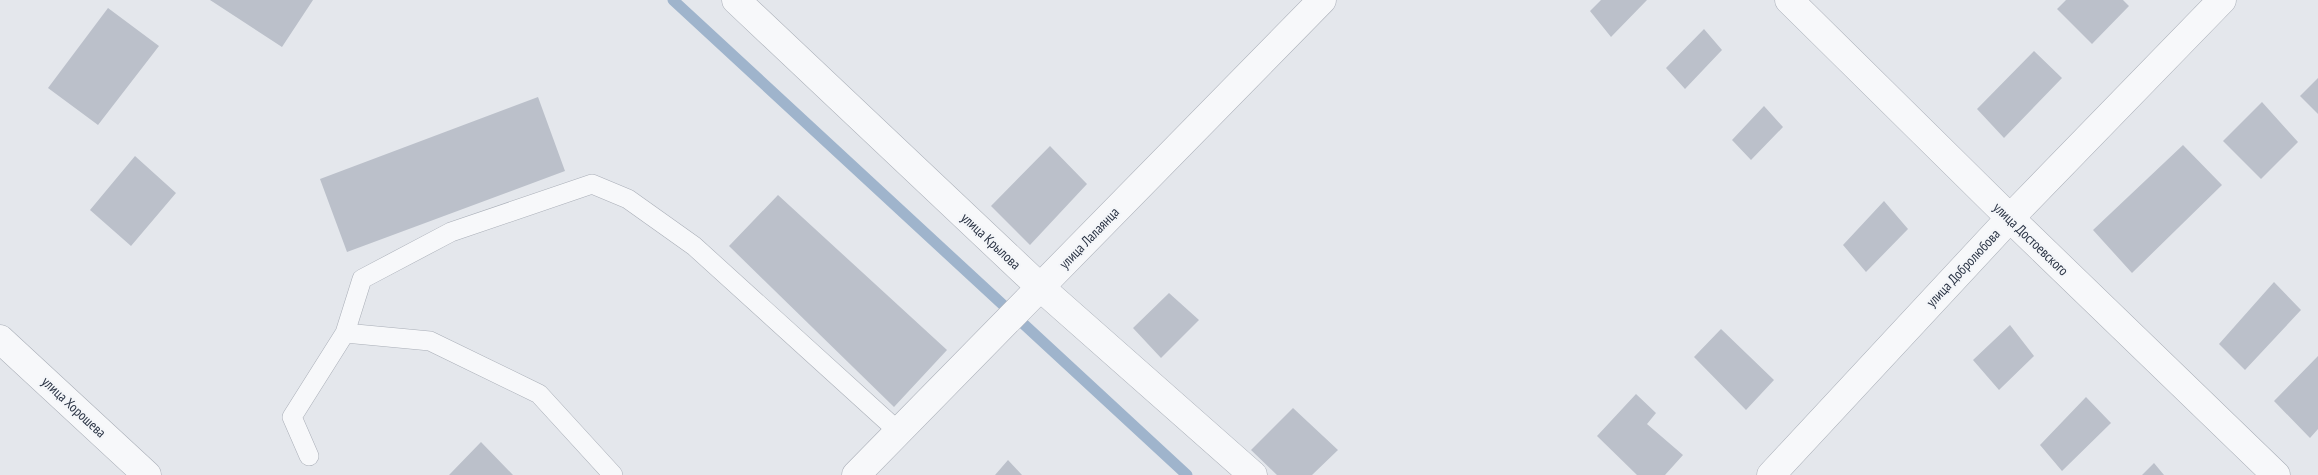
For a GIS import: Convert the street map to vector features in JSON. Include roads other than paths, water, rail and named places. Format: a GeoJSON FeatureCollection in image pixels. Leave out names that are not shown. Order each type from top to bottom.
{"type":"FeatureCollection","features":[{"type":"Feature","properties":{"kind":"street","name":"улица Крылова"},"geometry":{"type":"LineString","coordinates":[[736,0],[1040,287],[1253,475]]}},
{"type":"Feature","properties":{"kind":"street","name":"улица Лалаянца"},"geometry":{"type":"LineString","coordinates":[[856,475],[1322,0]]}},
{"type":"Feature","properties":{"kind":"street","name":"улица Достоевского"},"geometry":{"type":"LineString","coordinates":[[1789,0],[2010,218],[2276,475]]}},
{"type":"Feature","properties":{"kind":"street","name":"улица Добролюбова"},"geometry":{"type":"LineString","coordinates":[[1771,475],[2010,218],[2222,0]]}},
{"type":"Feature","properties":{"kind":"street","name":"улица Хорошева"},"geometry":{"type":"LineString","coordinates":[[0,339],[147,475]]}},
{"type":"Feature","properties":{"kind":"lane"},"geometry":{"type":"LineString","coordinates":[[309,456],[292,417],[345,333],[362,279],[451,232],[592,184],[628,199],[694,246],[899,432]]}},
{"type":"Feature","properties":{"kind":"lane"},"geometry":{"type":"LineString","coordinates":[[345,333],[430,341],[539,394],[613,475]]}},
{"type":"Feature","properties":{"kind":"waterway"},"geometry":{"type":"LineString","coordinates":[[673,0],[1187,475]]}}]}
